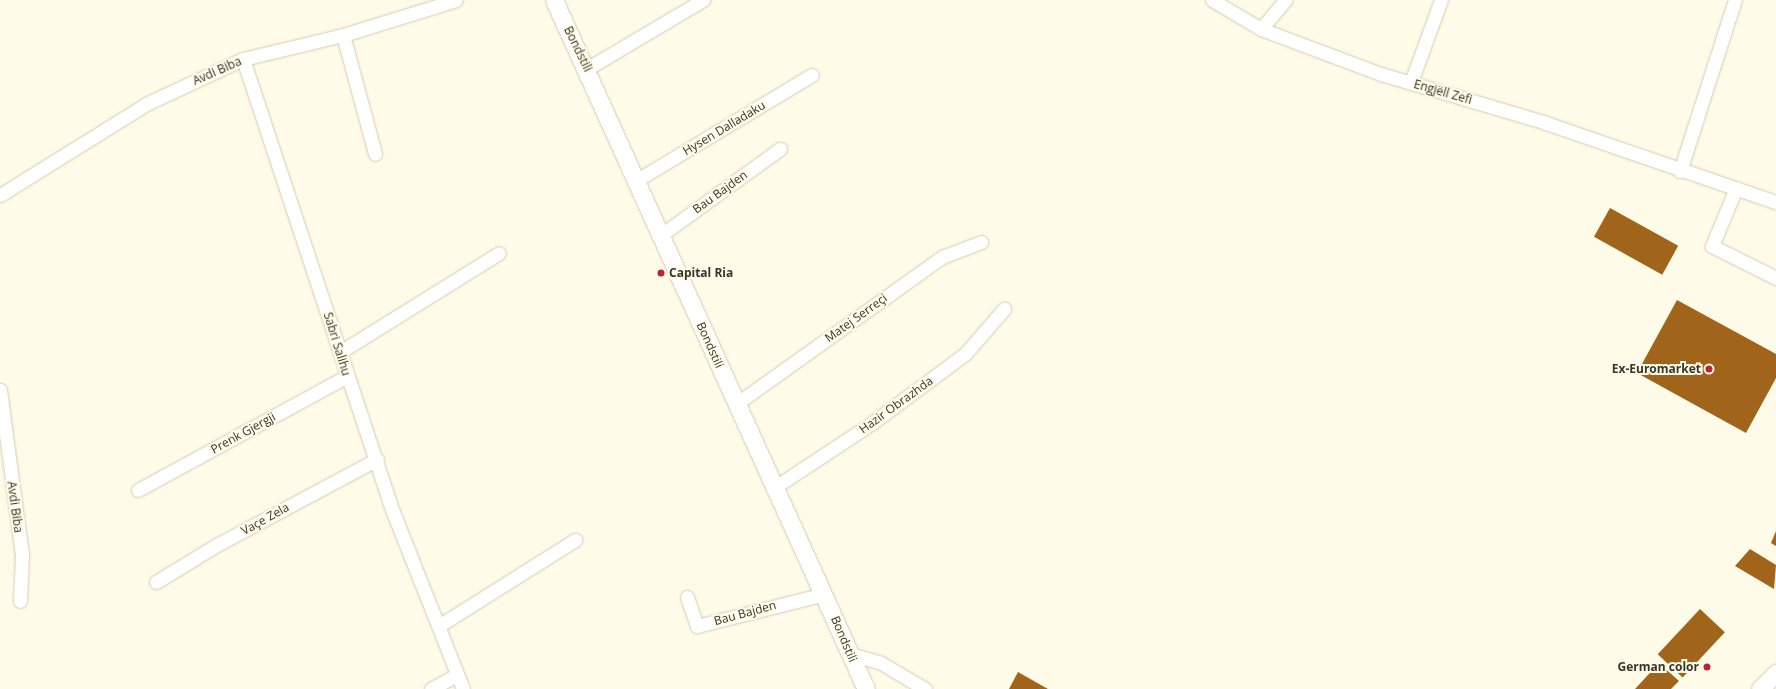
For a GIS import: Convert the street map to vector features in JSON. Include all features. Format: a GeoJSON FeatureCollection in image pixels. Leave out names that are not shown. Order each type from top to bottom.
{"type":"FeatureCollection","features":[{"type":"Feature","properties":{"kind":"main road","name":"Bondstili"},"geometry":{"type":"LineString","coordinates":[[554,0],[588,68],[736,404],[824,594],[866,689]]}},
{"type":"Feature","properties":{"kind":"main road"},"geometry":{"type":"LineString","coordinates":[[1760,689],[1776,673]]}},
{"type":"Feature","properties":{"kind":"street","name":"Avdi Biba"},"geometry":{"type":"LineString","coordinates":[[0,195],[146,104],[243,59],[343,35],[456,0]]}},
{"type":"Feature","properties":{"kind":"street"},"geometry":{"type":"LineString","coordinates":[[588,68],[704,0]]}},
{"type":"Feature","properties":{"kind":"street","name":"Engjëll Zefi"},"geometry":{"type":"LineString","coordinates":[[1212,0],[1261,29],[1411,82],[1546,122],[1680,171],[1776,202]]}},
{"type":"Feature","properties":{"kind":"street"},"geometry":{"type":"LineString","coordinates":[[1261,29],[1285,0]]}},
{"type":"Feature","properties":{"kind":"street"},"geometry":{"type":"LineString","coordinates":[[1411,82],[1441,0]]}},
{"type":"Feature","properties":{"kind":"street"},"geometry":{"type":"LineString","coordinates":[[1680,171],[1735,0]]}},
{"type":"Feature","properties":{"kind":"street"},"geometry":{"type":"LineString","coordinates":[[343,35],[375,154]]}},
{"type":"Feature","properties":{"kind":"street","name":"Sabri Salihu"},"geometry":{"type":"LineString","coordinates":[[243,59],[347,376],[377,459],[393,512],[440,625],[456,675],[463,689]]}},
{"type":"Feature","properties":{"kind":"street","name":"Hysen Dalladaku"},"geometry":{"type":"LineString","coordinates":[[637,180],[812,76]]}},
{"type":"Feature","properties":{"kind":"street","name":"Bau Bajden"},"geometry":{"type":"LineString","coordinates":[[661,235],[780,149]]}},
{"type":"Feature","properties":{"kind":"street"},"geometry":{"type":"LineString","coordinates":[[1736,188],[1712,246],[1776,278]]}},
{"type":"Feature","properties":{"kind":"street","name":"Matej Serreçi"},"geometry":{"type":"LineString","coordinates":[[736,404],[942,257],[981,242]]}},
{"type":"Feature","properties":{"kind":"street"},"geometry":{"type":"LineString","coordinates":[[340,352],[499,253]]}},
{"type":"Feature","properties":{"kind":"street","name":"Hazir Obrazhda"},"geometry":{"type":"LineString","coordinates":[[775,487],[872,424],[966,354],[1004,309]]}},
{"type":"Feature","properties":{"kind":"street","name":"Prenk Gjergji"},"geometry":{"type":"LineString","coordinates":[[138,490],[347,376]]}},
{"type":"Feature","properties":{"kind":"street","name":"Avdi Biba"},"geometry":{"type":"LineString","coordinates":[[0,390],[22,554],[20,601]]}},
{"type":"Feature","properties":{"kind":"street","name":"Vaçe Zela"},"geometry":{"type":"LineString","coordinates":[[156,582],[215,546],[377,459]]}},
{"type":"Feature","properties":{"kind":"street"},"geometry":{"type":"LineString","coordinates":[[440,625],[575,540]]}},
{"type":"Feature","properties":{"kind":"street","name":"Bau Bajden"},"geometry":{"type":"LineString","coordinates":[[686,597],[697,626],[824,594]]}},
{"type":"Feature","properties":{"kind":"street"},"geometry":{"type":"LineString","coordinates":[[850,654],[881,663],[925,689]]}},
{"type":"Feature","properties":{"kind":"street"},"geometry":{"type":"LineString","coordinates":[[431,689],[456,675]]}},
{"type":"Feature","properties":{"kind":"building"},"geometry":{"type":"Polygon","coordinates":[[[1610,208],[1678,246],[1662,275],[1594,237],[1610,208]]]}},
{"type":"Feature","properties":{"kind":"building"},"geometry":{"type":"Polygon","coordinates":[[[1677,300],[1776,354],[1776,378],[1746,433],[1637,373],[1677,300]]]}},
{"type":"Feature","properties":{"kind":"building"},"geometry":{"type":"Polygon","coordinates":[[[1776,531],[1776,546],[1771,543],[1776,531]]]}},
{"type":"Feature","properties":{"kind":"building"},"geometry":{"type":"Polygon","coordinates":[[[1750,549],[1776,565],[1774,589],[1735,566],[1750,549]]]}},
{"type":"Feature","properties":{"kind":"building"},"geometry":{"type":"Polygon","coordinates":[[[1700,609],[1725,632],[1683,678],[1658,654],[1700,609]]]}},
{"type":"Feature","properties":{"kind":"building"},"geometry":{"type":"Polygon","coordinates":[[[1659,663],[1679,681],[1671,689],[1635,689],[1659,663]]]}},
{"type":"Feature","properties":{"kind":"building"},"geometry":{"type":"Polygon","coordinates":[[[1018,672],[1048,689],[1009,689],[1018,672]]]}},
{"type":"Feature","properties":{"kind":"place","name":"Capital Ria"},"geometry":{"type":"Point","coordinates":[661,273]}},
{"type":"Feature","properties":{"kind":"place","name":"Ex-Euromarket"},"geometry":{"type":"Point","coordinates":[1709,369]}},
{"type":"Feature","properties":{"kind":"place","name":"German color"},"geometry":{"type":"Point","coordinates":[1707,667]}}]}
